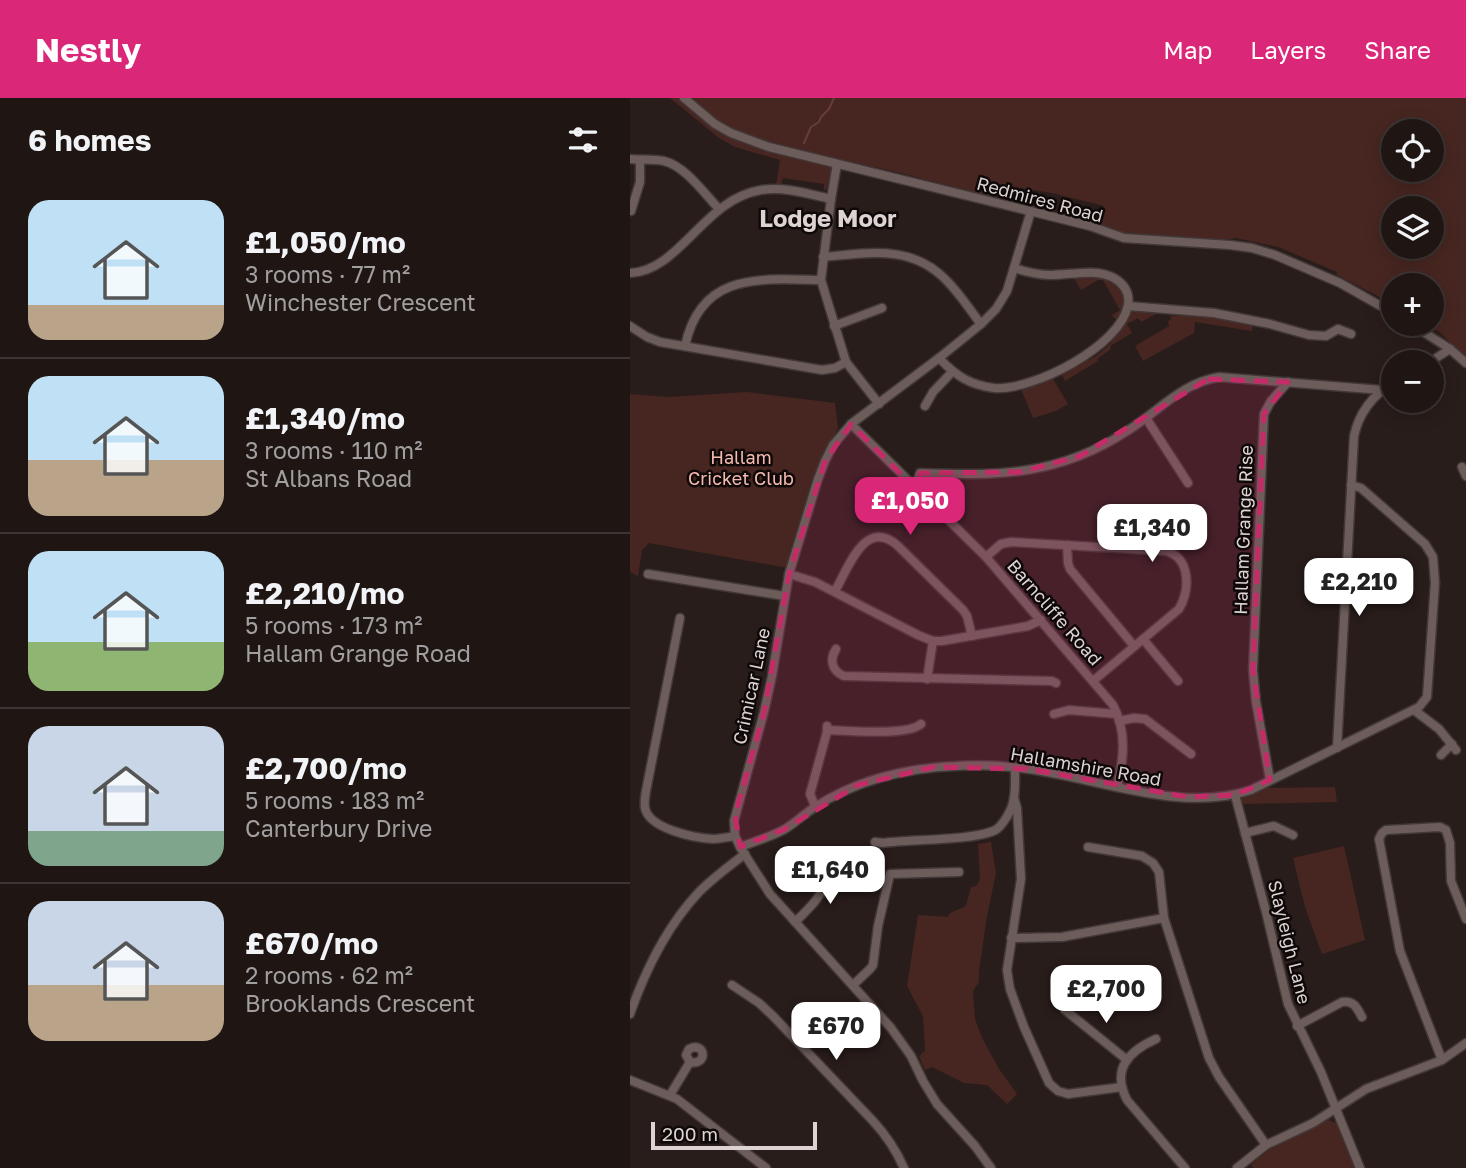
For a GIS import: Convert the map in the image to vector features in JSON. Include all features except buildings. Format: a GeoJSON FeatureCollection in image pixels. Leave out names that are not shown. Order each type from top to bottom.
{"type":"FeatureCollection","features":[{"type":"Feature","properties":{"kind":"street","name":"Redmires Road"},"geometry":{"type":"LineString","coordinates":[[684,98],[715,124],[769,147],[1090,226],[1124,238],[1252,248],[1340,283],[1381,306]]}},
{"type":"Feature","properties":{"kind":"street"},"geometry":{"type":"LineString","coordinates":[[631,211],[640,183],[635,160],[664,161],[681,170],[719,209]]}},
{"type":"Feature","properties":{"kind":"street"},"geometry":{"type":"LineString","coordinates":[[836,164],[821,280],[846,362],[879,404]]}},
{"type":"Feature","properties":{"kind":"street"},"geometry":{"type":"LineString","coordinates":[[630,273],[652,268],[663,261],[719,209],[734,200],[764,190],[781,190],[831,199]]}},
{"type":"Feature","properties":{"kind":"street","name":"Crimicar Lane"},"geometry":{"type":"LineString","coordinates":[[735,836],[735,815],[764,712],[789,574],[825,461],[833,445],[850,424],[939,358],[996,309],[1004,297],[1031,211]]}},
{"type":"Feature","properties":{"kind":"street"},"geometry":{"type":"LineString","coordinates":[[823,257],[881,253],[914,258],[934,269],[949,282],[981,324]]}},
{"type":"Feature","properties":{"kind":"street"},"geometry":{"type":"LineString","coordinates":[[939,358],[952,372],[967,381],[994,388],[1033,382],[1072,363],[1105,341],[1122,320],[1128,306],[1128,294],[1122,284],[1107,275],[1042,275],[1014,268]]}},
{"type":"Feature","properties":{"kind":"street"},"geometry":{"type":"LineString","coordinates":[[685,346],[692,323],[701,310],[710,299],[729,287],[759,280],[821,280]]}},
{"type":"Feature","properties":{"kind":"street"},"geometry":{"type":"LineString","coordinates":[[1128,306],[1214,313],[1309,335],[1326,335],[1338,329],[1351,334]]}},
{"type":"Feature","properties":{"kind":"street"},"geometry":{"type":"LineString","coordinates":[[834,326],[882,308]]}},
{"type":"Feature","properties":{"kind":"street"},"geometry":{"type":"LineString","coordinates":[[630,326],[660,342],[822,370],[835,368],[846,362]]}},
{"type":"Feature","properties":{"kind":"street"},"geometry":{"type":"LineString","coordinates":[[1430,336],[1466,363]]}},
{"type":"Feature","properties":{"kind":"street"},"geometry":{"type":"LineString","coordinates":[[1444,353],[1450,349]]}},
{"type":"Feature","properties":{"kind":"street"},"geometry":{"type":"LineString","coordinates":[[925,406],[933,392],[952,372]]}},
{"type":"Feature","properties":{"kind":"street"},"geometry":{"type":"LineString","coordinates":[[899,472],[993,475],[1059,463],[1095,449],[1129,431],[1177,393],[1219,377],[1381,390]]}},
{"type":"Feature","properties":{"kind":"street","name":"Hallam Grange Rise"},"geometry":{"type":"LineString","coordinates":[[1270,780],[1256,702],[1254,670],[1264,414],[1271,401],[1289,382]]}},
{"type":"Feature","properties":{"kind":"street"},"geometry":{"type":"LineString","coordinates":[[1337,748],[1356,428],[1368,404],[1381,391]]}},
{"type":"Feature","properties":{"kind":"street"},"geometry":{"type":"LineString","coordinates":[[1146,418],[1188,483]]}},
{"type":"Feature","properties":{"kind":"street","name":"Barncliffe Road"},"geometry":{"type":"LineString","coordinates":[[850,424],[986,557],[1113,705],[1118,717],[1124,752],[1117,787]]}},
{"type":"Feature","properties":{"kind":"street"},"geometry":{"type":"LineString","coordinates":[[1462,467],[1466,476]]}},
{"type":"Feature","properties":{"kind":"street"},"geometry":{"type":"LineString","coordinates":[[915,487],[920,473]]}},
{"type":"Feature","properties":{"kind":"street"},"geometry":{"type":"LineString","coordinates":[[1351,485],[1361,488],[1425,544],[1433,556],[1435,583],[1427,718]]}},
{"type":"Feature","properties":{"kind":"street"},"geometry":{"type":"LineString","coordinates":[[835,591],[864,542],[874,538],[889,539],[963,610],[972,636]]}},
{"type":"Feature","properties":{"kind":"street"},"geometry":{"type":"LineString","coordinates":[[986,557],[1005,542],[1166,551],[1182,560],[1186,585],[1179,609],[1093,681]]}},
{"type":"Feature","properties":{"kind":"street"},"geometry":{"type":"LineString","coordinates":[[1067,545],[1070,569],[1134,646]]}},
{"type":"Feature","properties":{"kind":"street"},"geometry":{"type":"LineString","coordinates":[[648,574],[785,596]]}},
{"type":"Feature","properties":{"kind":"street"},"geometry":{"type":"LineString","coordinates":[[789,574],[816,582],[918,635],[933,640],[942,641],[1028,626],[1041,620]]}},
{"type":"Feature","properties":{"kind":"street"},"geometry":{"type":"LineString","coordinates":[[680,618],[645,808],[652,820],[669,829],[702,838],[735,836],[769,892],[883,1017],[904,1044],[937,1104],[992,1168]]}},
{"type":"Feature","properties":{"kind":"street"},"geometry":{"type":"LineString","coordinates":[[1143,639],[1178,681]]}},
{"type":"Feature","properties":{"kind":"street"},"geometry":{"type":"LineString","coordinates":[[927,679],[933,640]]}},
{"type":"Feature","properties":{"kind":"street"},"geometry":{"type":"LineString","coordinates":[[836,649],[832,662],[836,671],[844,676],[1056,683]]}},
{"type":"Feature","properties":{"kind":"street","name":"Hallamshire Road"},"geometry":{"type":"LineString","coordinates":[[630,1014],[634,992],[660,948],[690,903],[712,880],[742,850],[783,830],[815,806],[858,785],[908,771],[960,765],[1051,773],[1159,795],[1209,798],[1235,795],[1251,790],[1414,710],[1427,698]]}},
{"type":"Feature","properties":{"kind":"street"},"geometry":{"type":"LineString","coordinates":[[1054,714],[1069,710],[1145,719],[1188,748]]}},
{"type":"Feature","properties":{"kind":"street"},"geometry":{"type":"LineString","coordinates":[[1414,710],[1439,729],[1454,747],[1441,755]]}},
{"type":"Feature","properties":{"kind":"street"},"geometry":{"type":"LineString","coordinates":[[815,806],[810,794],[827,729],[893,731],[917,728],[921,724]]}},
{"type":"Feature","properties":{"kind":"street"},"geometry":{"type":"LineString","coordinates":[[1015,768],[1014,813],[1021,879],[1007,970],[1010,989],[1049,1083],[1058,1091],[1068,1094],[1122,1087]]}},
{"type":"Feature","properties":{"kind":"street","name":"Slayleigh Lane"},"geometry":{"type":"LineString","coordinates":[[1235,795],[1288,1004],[1321,1072],[1360,1168]]}},
{"type":"Feature","properties":{"kind":"street"},"geometry":{"type":"LineString","coordinates":[[875,842],[883,844],[974,836],[988,833],[1014,813]]}},
{"type":"Feature","properties":{"kind":"street"},"geometry":{"type":"LineString","coordinates":[[1245,833],[1274,826],[1293,835]]}},
{"type":"Feature","properties":{"kind":"street"},"geometry":{"type":"LineString","coordinates":[[1442,1060],[1400,951],[1379,839],[1382,832],[1409,828],[1444,828],[1448,833],[1450,876],[1466,919]]}},
{"type":"Feature","properties":{"kind":"street"},"geometry":{"type":"LineString","coordinates":[[1088,847],[1136,854],[1147,858],[1159,872],[1164,918],[1213,1068],[1266,1145]]}},
{"type":"Feature","properties":{"kind":"street"},"geometry":{"type":"LineString","coordinates":[[795,922],[818,899],[830,870]]}},
{"type":"Feature","properties":{"kind":"street"},"geometry":{"type":"LineString","coordinates":[[853,985],[872,967],[890,874],[959,872]]}},
{"type":"Feature","properties":{"kind":"street"},"geometry":{"type":"LineString","coordinates":[[1011,938],[1062,937],[1164,918]]}},
{"type":"Feature","properties":{"kind":"street"},"geometry":{"type":"LineString","coordinates":[[732,985],[773,1016],[873,1121],[885,1134],[904,1168]]}},
{"type":"Feature","properties":{"kind":"street"},"geometry":{"type":"LineString","coordinates":[[1297,1026],[1348,1001],[1355,1005],[1362,1017]]}},
{"type":"Feature","properties":{"kind":"street"},"geometry":{"type":"LineString","coordinates":[[1065,1010],[1127,1060]]}},
{"type":"Feature","properties":{"kind":"street"},"geometry":{"type":"LineString","coordinates":[[1156,1039],[1137,1048],[1127,1060],[1122,1072],[1122,1087],[1127,1100],[1185,1168]]}},
{"type":"Feature","properties":{"kind":"street"},"geometry":{"type":"LineString","coordinates":[[1237,1168],[1266,1145],[1313,1123],[1375,1085],[1442,1060],[1466,1042]]}},
{"type":"Feature","properties":{"kind":"street"},"geometry":{"type":"LineString","coordinates":[[670,1095],[690,1062]]}},
{"type":"Feature","properties":{"kind":"street"},"geometry":{"type":"LineString","coordinates":[[630,1080],[677,1099],[766,1168]]}},
{"type":"Feature","properties":{"kind":"highlighted area"},"geometry":{"type":"Polygon","coordinates":[[[1208,379],[1288,382],[1264,414],[1253,670],[1270,780],[1235,795],[1188,797],[1027,769],[934,767],[858,785],[783,830],[740,847],[735,815],[764,712],[789,574],[825,461],[851,424],[915,488],[920,473],[1020,472],[1080,456],[1208,379]]]}},
{"type":"Feature","properties":{"kind":"green space"},"geometry":{"type":"Polygon","coordinates":[[[670,98],[684,98],[715,124],[831,165],[832,173],[827,188],[824,191],[824,184],[783,178],[781,185],[776,185],[780,160],[735,147],[719,138],[670,98]]]}},
{"type":"Feature","properties":{"kind":"green space"},"geometry":{"type":"Polygon","coordinates":[[[691,98],[1466,98],[1466,357],[1443,336],[1444,273],[1381,273],[1381,298],[1337,275],[1337,272],[1278,247],[1236,238],[1220,240],[1131,235],[1100,226],[1104,206],[1052,193],[996,184],[992,197],[897,172],[786,148],[726,126],[691,98]]]}},
{"type":"Feature","properties":{"kind":"green space"},"geometry":{"type":"Polygon","coordinates":[[[1093,277],[1111,281],[1124,293],[1122,311],[1117,321],[1112,315],[1120,310],[1103,280],[1081,290],[1074,278],[1093,277]]]}},
{"type":"Feature","properties":{"kind":"green space"},"geometry":{"type":"Polygon","coordinates":[[[1135,310],[1160,312],[1141,322],[1138,318],[1127,324],[1132,333],[1110,346],[1111,349],[1097,359],[1098,361],[1065,381],[1062,375],[1096,356],[1110,344],[1135,310]]]}},
{"type":"Feature","properties":{"kind":"green space"},"geometry":{"type":"Polygon","coordinates":[[[1185,312],[1253,323],[1252,331],[1195,322],[1194,333],[1143,361],[1135,346],[1169,326],[1170,316],[1184,316],[1185,312]]]}},
{"type":"Feature","properties":{"kind":"green space"},"geometry":{"type":"Polygon","coordinates":[[[1053,379],[1068,404],[1033,418],[1021,389],[1053,379]]]}},
{"type":"Feature","properties":{"kind":"green space","name":"Hallam Cricket Club"},"geometry":{"type":"Polygon","coordinates":[[[747,392],[835,403],[838,428],[817,470],[788,568],[649,543],[642,550],[638,576],[630,572],[630,394],[668,397],[747,392]]]}},
{"type":"Feature","properties":{"kind":"green space"},"geometry":{"type":"Polygon","coordinates":[[[1335,787],[1337,802],[1242,804],[1241,800],[1261,788],[1335,787]]]}},
{"type":"Feature","properties":{"kind":"green space"},"geometry":{"type":"Polygon","coordinates":[[[991,842],[996,873],[987,916],[979,982],[973,991],[975,1019],[982,1038],[1017,1094],[1007,1104],[987,1085],[964,1083],[932,1067],[925,1070],[919,1056],[925,1051],[923,1016],[907,986],[918,915],[948,917],[950,913],[966,906],[971,887],[976,886],[980,880],[978,844],[991,842]]]}},
{"type":"Feature","properties":{"kind":"green space"},"geometry":{"type":"Polygon","coordinates":[[[1344,846],[1365,940],[1322,954],[1305,907],[1293,858],[1344,846]]]}},
{"type":"Feature","properties":{"kind":"green space"},"geometry":{"type":"Polygon","coordinates":[[[1329,1120],[1338,1124],[1356,1168],[1253,1168],[1251,1164],[1269,1150],[1329,1120]]]}},
{"type":"Feature","properties":{"kind":"waterway"},"geometry":{"type":"LineString","coordinates":[[804,143],[811,127],[819,122],[834,98]]}},
{"type":"Feature","properties":{"kind":"district","name":"Lodge Moor"},"geometry":{"type":"Point","coordinates":[828,217]}}]}
